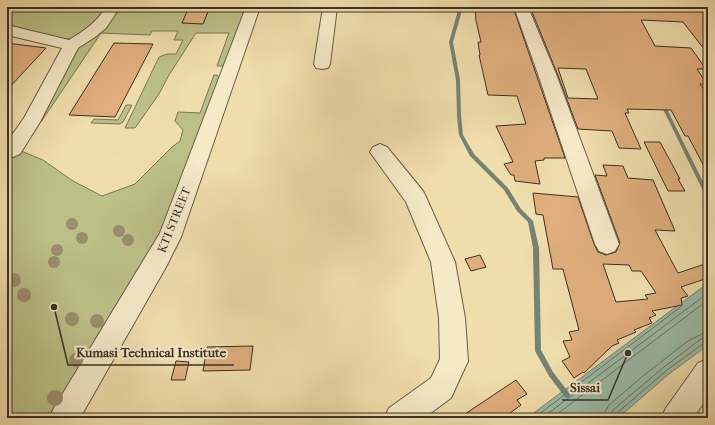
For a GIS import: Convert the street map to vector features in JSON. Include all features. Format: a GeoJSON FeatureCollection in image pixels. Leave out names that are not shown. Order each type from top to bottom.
{"type":"FeatureCollection","features":[{"type":"Feature","properties":{"kind":"street"},"geometry":{"type":"LineString","coordinates":[[14,149],[31,122],[71,45],[91,34],[100,27],[112,7]]}},
{"type":"Feature","properties":{"kind":"street","name":"KTI STREET"},"geometry":{"type":"LineString","coordinates":[[64,418],[170,237],[253,7]]}},
{"type":"Feature","properties":{"kind":"street"},"geometry":{"type":"LineString","coordinates":[[322,64],[330,7]]}},
{"type":"Feature","properties":{"kind":"street"},"geometry":{"type":"LineString","coordinates":[[521,7],[547,74],[607,244]]}},
{"type":"Feature","properties":{"kind":"street"},"geometry":{"type":"LineString","coordinates":[[7,30],[71,45]]}},
{"type":"Feature","properties":{"kind":"street"},"geometry":{"type":"LineString","coordinates":[[380,152],[415,197],[443,262],[452,318],[454,361],[441,388],[399,418]]}},
{"type":"Feature","properties":{"kind":"street"},"geometry":{"type":"LineString","coordinates":[[676,418],[708,373]]}},
{"type":"Feature","properties":{"kind":"green space"},"geometry":{"type":"Polygon","coordinates":[[[7,7],[106,7],[98,21],[75,38],[60,40],[7,27],[7,7]]]}},
{"type":"Feature","properties":{"kind":"green space"},"geometry":{"type":"Polygon","coordinates":[[[115,7],[247,7],[225,64],[222,66],[217,66],[229,33],[196,33],[169,75],[159,94],[135,128],[125,128],[159,57],[167,54],[176,54],[183,40],[174,40],[178,31],[152,31],[150,35],[101,33],[41,122],[49,98],[77,46],[115,7]]]}},
{"type":"Feature","properties":{"kind":"green space"},"geometry":{"type":"Polygon","coordinates":[[[214,75],[217,75],[219,78],[169,217],[154,246],[49,418],[7,418],[7,144],[43,160],[73,181],[102,196],[135,184],[180,141],[183,130],[175,121],[178,112],[200,113],[214,75]]]}},
{"type":"Feature","properties":{"kind":"green space"},"geometry":{"type":"Polygon","coordinates":[[[126,105],[132,105],[123,122],[120,124],[91,123],[94,119],[118,120],[126,105]]]}},
{"type":"Feature","properties":{"kind":"water"},"geometry":{"type":"Polygon","coordinates":[[[708,283],[708,345],[669,374],[618,418],[527,418],[708,283]]]}},
{"type":"Feature","properties":{"kind":"building"},"geometry":{"type":"Polygon","coordinates":[[[189,7],[210,7],[203,24],[182,23],[189,7]]]}},
{"type":"Feature","properties":{"kind":"building"},"geometry":{"type":"Polygon","coordinates":[[[475,7],[513,7],[565,158],[544,158],[544,160],[535,161],[540,184],[515,181],[514,175],[511,175],[504,164],[513,162],[496,126],[526,124],[517,96],[488,95],[479,55],[478,42],[481,42],[476,21],[475,7]]]}},
{"type":"Feature","properties":{"kind":"building"},"geometry":{"type":"Polygon","coordinates":[[[530,7],[697,7],[708,18],[708,54],[683,22],[641,20],[655,46],[691,48],[706,69],[697,69],[707,84],[700,84],[708,96],[708,174],[688,136],[685,136],[671,110],[627,109],[629,113],[625,113],[641,149],[619,148],[612,131],[578,129],[530,7]],[[558,68],[568,98],[598,99],[586,69],[558,68]]]}},
{"type":"Feature","properties":{"kind":"building"},"geometry":{"type":"Polygon","coordinates":[[[7,43],[46,48],[7,90],[7,43]]]}},
{"type":"Feature","properties":{"kind":"building"},"geometry":{"type":"Polygon","coordinates":[[[114,43],[153,44],[115,117],[69,115],[114,43]]]}},
{"type":"Feature","properties":{"kind":"building"},"geometry":{"type":"Polygon","coordinates":[[[644,142],[660,142],[685,191],[668,191],[644,142]]]}},
{"type":"Feature","properties":{"kind":"building"},"geometry":{"type":"Polygon","coordinates":[[[603,165],[623,166],[628,178],[653,180],[675,231],[655,230],[678,273],[708,263],[708,278],[681,287],[688,296],[681,298],[682,305],[652,311],[656,315],[649,318],[652,323],[634,330],[636,332],[617,340],[619,343],[612,346],[584,373],[583,372],[574,378],[562,361],[570,357],[563,341],[572,340],[569,332],[579,330],[563,269],[553,269],[543,215],[536,214],[533,193],[578,197],[594,244],[598,252],[606,255],[616,252],[620,243],[595,175],[607,176],[603,165]],[[603,264],[616,302],[648,299],[645,295],[656,293],[641,271],[632,271],[629,265],[603,264]]]}},
{"type":"Feature","properties":{"kind":"building"},"geometry":{"type":"Polygon","coordinates":[[[480,255],[486,267],[471,271],[465,259],[480,255]]]}},
{"type":"Feature","properties":{"kind":"building"},"geometry":{"type":"Polygon","coordinates":[[[253,346],[250,370],[203,371],[207,347],[253,346]]]}},
{"type":"Feature","properties":{"kind":"building"},"geometry":{"type":"Polygon","coordinates":[[[176,361],[189,362],[185,380],[171,380],[176,361]]]}},
{"type":"Feature","properties":{"kind":"building"},"geometry":{"type":"Polygon","coordinates":[[[516,380],[527,394],[517,400],[521,405],[503,418],[459,418],[516,380]]]}},
{"type":"Feature","properties":{"kind":"waterway"},"geometry":{"type":"LineString","coordinates":[[461,7],[451,42],[458,80],[461,135],[472,155],[506,189],[519,210],[530,221],[536,248],[538,351],[551,374],[567,395]]}},
{"type":"Feature","properties":{"kind":"waterway"},"geometry":{"type":"LineString","coordinates":[[663,105],[708,197]]}},
{"type":"Feature","properties":{"kind":"place","name":"Kumasi Technical Institute"},"geometry":{"type":"Point","coordinates":[54,307]}},
{"type":"Feature","properties":{"kind":"place","name":"Sissai"},"geometry":{"type":"Point","coordinates":[628,353]}}]}
